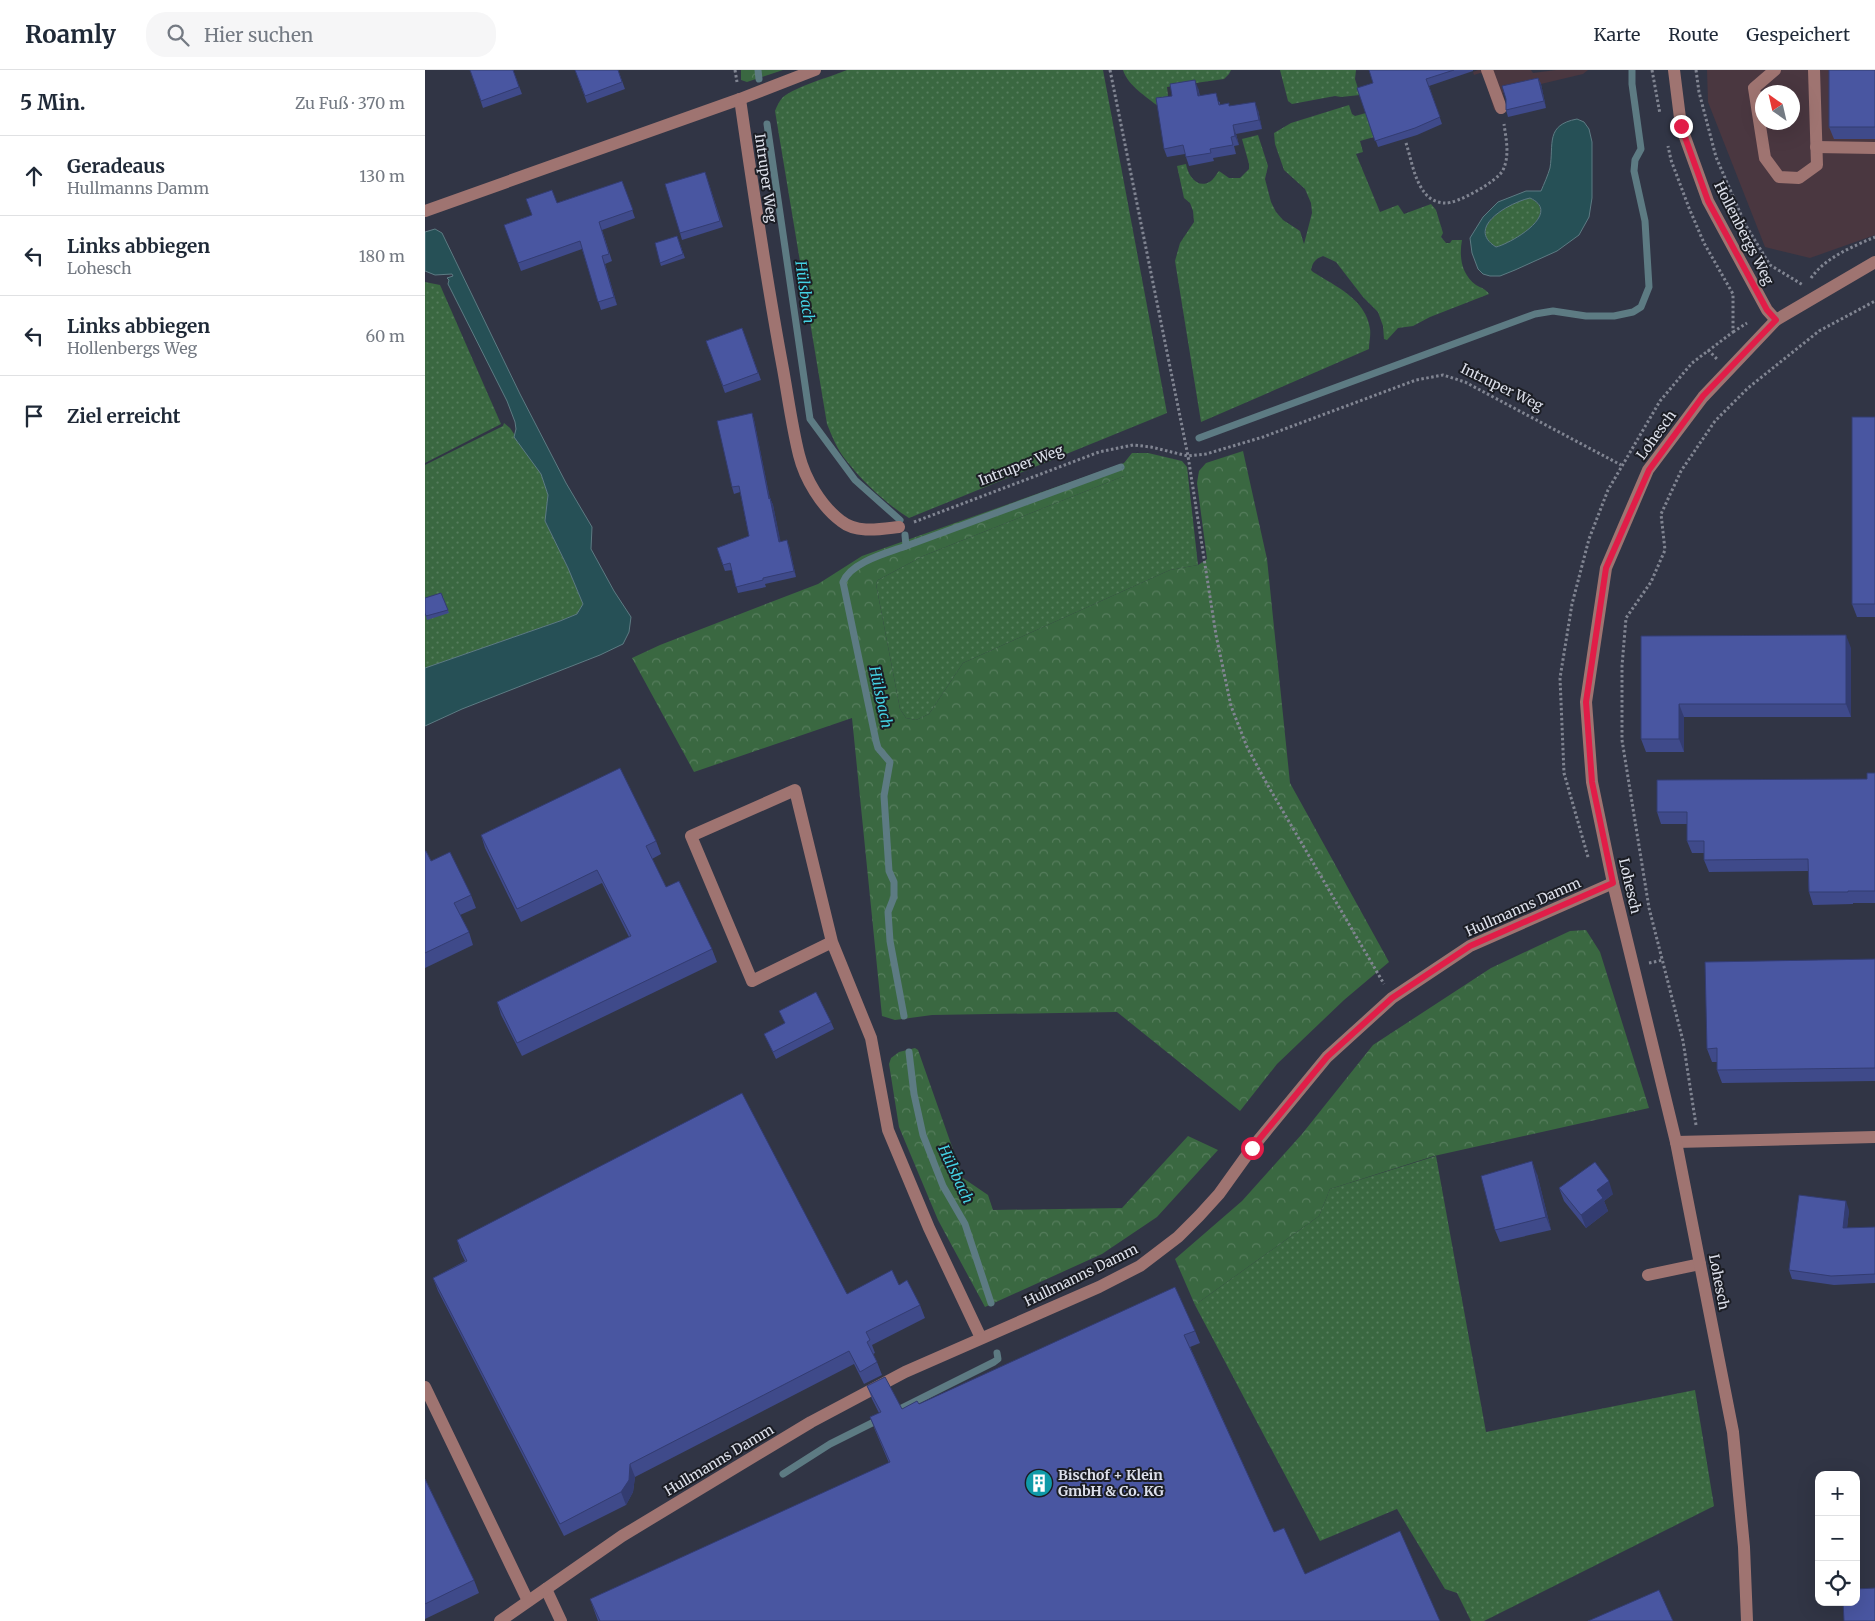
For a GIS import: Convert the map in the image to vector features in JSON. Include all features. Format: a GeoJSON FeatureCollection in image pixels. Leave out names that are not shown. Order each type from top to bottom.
{"type":"FeatureCollection","features":[{"type":"Feature","properties":{"kind":"street"},"geometry":{"type":"LineString","coordinates":[[425,211],[740,99],[815,70]]}},
{"type":"Feature","properties":{"kind":"street"},"geometry":{"type":"LineString","coordinates":[[1487,70],[1501,108]]}},
{"type":"Feature","properties":{"kind":"street","name":"Hollenbergs Weg"},"geometry":{"type":"LineString","coordinates":[[1674,70],[1681,126],[1708,201],[1767,310],[1776,320]]}},
{"type":"Feature","properties":{"kind":"street"},"geometry":{"type":"LineString","coordinates":[[1775,70],[1754,88],[1765,158],[1779,177],[1799,178],[1817,165],[1814,70]]}},
{"type":"Feature","properties":{"kind":"street","name":"Intruper Weg"},"geometry":{"type":"LineString","coordinates":[[740,99],[766,282],[799,456],[812,487],[824,504],[841,522],[857,528],[876,530],[899,527]]}},
{"type":"Feature","properties":{"kind":"street"},"geometry":{"type":"LineString","coordinates":[[1817,147],[1875,148]]}},
{"type":"Feature","properties":{"kind":"street","name":"Lohesch"},"geometry":{"type":"LineString","coordinates":[[1747,1621],[1744,1547],[1733,1432],[1676,1142],[1613,883],[1592,782],[1586,702],[1606,568],[1649,470],[1703,396],[1776,320],[1875,262]]}},
{"type":"Feature","properties":{"kind":"street"},"geometry":{"type":"LineString","coordinates":[[832,942],[752,981],[691,836],[795,790],[832,942],[871,1038],[888,1130],[929,1228],[981,1338]]}},
{"type":"Feature","properties":{"kind":"street","name":"Hullmanns Damm"},"geometry":{"type":"LineString","coordinates":[[500,1621],[622,1536],[811,1422],[905,1372],[1099,1287],[1140,1266],[1178,1237],[1219,1194],[1252,1148],[1327,1057],[1392,998],[1470,946],[1613,883]]}},
{"type":"Feature","properties":{"kind":"street"},"geometry":{"type":"LineString","coordinates":[[1676,1142],[1875,1137]]}},
{"type":"Feature","properties":{"kind":"street"},"geometry":{"type":"LineString","coordinates":[[1648,1274],[1700,1264]]}},
{"type":"Feature","properties":{"kind":"street"},"geometry":{"type":"LineString","coordinates":[[425,1387],[528,1601]]}},
{"type":"Feature","properties":{"kind":"street"},"geometry":{"type":"LineString","coordinates":[[546,1589],[561,1621]]}},
{"type":"Feature","properties":{"kind":"path"},"geometry":{"type":"LineString","coordinates":[[1110,70],[1189,456],[1215,635],[1231,706],[1247,747],[1267,784],[1392,998]]}},
{"type":"Feature","properties":{"kind":"path"},"geometry":{"type":"LineString","coordinates":[[1696,70],[1699,92],[1716,156],[1745,224],[1770,265],[1805,287]]}},
{"type":"Feature","properties":{"kind":"path"},"geometry":{"type":"LineString","coordinates":[[1406,143],[1420,186],[1425,194],[1447,204],[1496,179],[1503,170],[1507,142],[1501,108]]}},
{"type":"Feature","properties":{"kind":"path"},"geometry":{"type":"LineString","coordinates":[[1698,1141],[1683,1041],[1649,908],[1622,740],[1622,666],[1626,618],[1651,582],[1665,550],[1661,514],[1681,472],[1715,421],[1748,388],[1819,331],[1875,301]]}},
{"type":"Feature","properties":{"kind":"path","name":"Intruper Weg"},"geometry":{"type":"LineString","coordinates":[[899,527],[1116,447],[1133,445],[1151,447],[1189,456],[1206,454],[1263,437],[1416,380],[1443,376],[1465,382],[1621,465]]}},
{"type":"Feature","properties":{"kind":"shaded area"},"geometry":{"type":"Polygon","coordinates":[[[1478,70],[1531,70],[1533,73],[1556,70],[1588,70],[1583,74],[1503,93],[1506,106],[1494,110],[1484,75],[1480,73],[1474,75],[1473,72],[1478,70]]]}},
{"type":"Feature","properties":{"kind":"shaded area"},"geometry":{"type":"Polygon","coordinates":[[[1707,70],[1875,70],[1875,235],[1810,258],[1765,247],[1708,102],[1707,70]]]}},
{"type":"Feature","properties":{"kind":"shaded area"},"geometry":{"type":"Polygon","coordinates":[[[1577,119],[1584,122],[1589,129],[1592,142],[1592,198],[1589,217],[1579,235],[1557,251],[1500,276],[1483,274],[1478,269],[1472,253],[1470,238],[1483,217],[1498,202],[1526,191],[1541,191],[1550,168],[1555,131],[1567,122],[1577,119]],[[1530,198],[1502,210],[1488,224],[1485,231],[1487,239],[1496,247],[1522,234],[1538,219],[1541,211],[1539,204],[1530,198]]]}},
{"type":"Feature","properties":{"kind":"shaded area"},"geometry":{"type":"Polygon","coordinates":[[[435,229],[442,233],[520,394],[566,483],[592,527],[591,549],[631,617],[629,632],[623,644],[600,655],[462,709],[425,726],[425,668],[560,621],[577,614],[583,604],[545,521],[548,495],[541,474],[514,437],[515,422],[507,401],[448,284],[449,280],[447,278],[453,276],[452,274],[435,275],[425,271],[425,232],[435,229]]]}},
{"type":"Feature","properties":{"kind":"green space"},"geometry":{"type":"Polygon","coordinates":[[[741,70],[783,70],[747,82],[741,80],[741,70]]]}},
{"type":"Feature","properties":{"kind":"green space"},"geometry":{"type":"Polygon","coordinates":[[[847,70],[1103,70],[1167,413],[909,518],[883,499],[859,475],[845,459],[827,424],[775,111],[783,97],[789,93],[805,85],[847,70]]]}},
{"type":"Feature","properties":{"kind":"green space"},"geometry":{"type":"Polygon","coordinates":[[[1123,70],[1231,70],[1224,79],[1167,87],[1169,105],[1159,107],[1133,86],[1123,70]]]}},
{"type":"Feature","properties":{"kind":"green space"},"geometry":{"type":"Polygon","coordinates":[[[1280,70],[1356,70],[1355,79],[1360,95],[1335,96],[1292,104],[1288,101],[1280,70]]]}},
{"type":"Feature","properties":{"kind":"green space"},"geometry":{"type":"Polygon","coordinates":[[[1349,105],[1352,114],[1355,116],[1366,113],[1374,137],[1360,141],[1363,152],[1356,154],[1380,212],[1398,205],[1404,214],[1431,204],[1436,210],[1443,233],[1441,237],[1446,243],[1450,243],[1452,240],[1462,240],[1461,258],[1467,276],[1489,294],[1430,317],[1413,326],[1398,328],[1387,340],[1384,339],[1383,326],[1378,312],[1363,297],[1336,262],[1323,256],[1320,257],[1315,261],[1311,270],[1348,294],[1363,309],[1370,329],[1369,349],[1201,422],[1175,261],[1180,243],[1194,222],[1193,211],[1190,203],[1184,198],[1177,166],[1186,164],[1191,177],[1202,184],[1214,179],[1219,171],[1229,178],[1240,178],[1249,169],[1242,139],[1258,135],[1268,166],[1265,179],[1271,202],[1283,220],[1300,231],[1304,244],[1312,213],[1311,203],[1305,189],[1284,170],[1275,144],[1274,133],[1291,123],[1349,105]]]}},
{"type":"Feature","properties":{"kind":"green space"},"geometry":{"type":"Polygon","coordinates":[[[1530,198],[1538,205],[1540,212],[1538,219],[1531,227],[1513,240],[1496,247],[1488,239],[1485,231],[1488,224],[1494,216],[1503,210],[1530,198]]]}},
{"type":"Feature","properties":{"kind":"green space"},"geometry":{"type":"Polygon","coordinates":[[[425,282],[440,285],[501,424],[425,463],[425,282]]]}},
{"type":"Feature","properties":{"kind":"green space"},"geometry":{"type":"Polygon","coordinates":[[[504,423],[510,428],[541,474],[548,495],[545,521],[583,604],[577,614],[560,621],[425,668],[425,465],[503,426],[504,423]]]}},
{"type":"Feature","properties":{"kind":"green space"},"geometry":{"type":"Polygon","coordinates":[[[1243,451],[1267,559],[1290,783],[1389,962],[1344,1000],[1277,1064],[1240,1111],[1117,1012],[932,1015],[895,1020],[882,1016],[852,718],[694,772],[632,658],[660,645],[818,584],[862,556],[1124,463],[1124,476],[923,556],[878,580],[876,584],[900,709],[906,718],[916,720],[929,714],[963,663],[1170,570],[1198,565],[1207,559],[1197,483],[1199,471],[1206,463],[1243,451]]]}},
{"type":"Feature","properties":{"kind":"green space"},"geometry":{"type":"Polygon","coordinates":[[[1132,453],[1148,453],[1182,461],[1187,467],[1198,565],[1170,570],[963,663],[929,714],[916,720],[906,718],[900,709],[876,584],[878,580],[923,556],[1124,476],[1124,463],[1132,453]]]}},
{"type":"Feature","properties":{"kind":"green space"},"geometry":{"type":"Polygon","coordinates":[[[1586,930],[1600,952],[1649,1108],[1434,1156],[1330,1189],[1319,1216],[1195,1305],[1175,1259],[1242,1201],[1302,1134],[1373,1045],[1491,968],[1570,931],[1586,930]]]}},
{"type":"Feature","properties":{"kind":"green space"},"geometry":{"type":"Polygon","coordinates":[[[915,1048],[918,1050],[963,1178],[988,1195],[993,1210],[1122,1208],[1188,1136],[1218,1150],[1157,1217],[1102,1254],[985,1307],[938,1220],[899,1127],[889,1064],[891,1058],[899,1052],[915,1048]]]}},
{"type":"Feature","properties":{"kind":"green space"},"geometry":{"type":"Polygon","coordinates":[[[1436,1156],[1486,1432],[1695,1390],[1714,1506],[1484,1621],[1471,1621],[1457,1593],[1445,1589],[1397,1509],[1320,1541],[1195,1305],[1319,1216],[1330,1189],[1436,1156]]]}},
{"type":"Feature","properties":{"kind":"building"},"geometry":{"type":"Polygon","coordinates":[[[470,70],[513,70],[519,87],[481,101],[470,70]]]}},
{"type":"Feature","properties":{"kind":"building"},"geometry":{"type":"Polygon","coordinates":[[[575,70],[618,70],[622,82],[585,96],[575,70]]]}},
{"type":"Feature","properties":{"kind":"building"},"geometry":{"type":"Polygon","coordinates":[[[1369,70],[1454,70],[1426,79],[1440,117],[1415,128],[1375,141],[1357,88],[1373,83],[1369,70]]]}},
{"type":"Feature","properties":{"kind":"building"},"geometry":{"type":"Polygon","coordinates":[[[1829,70],[1875,70],[1875,127],[1829,127],[1829,70]]]}},
{"type":"Feature","properties":{"kind":"building"},"geometry":{"type":"Polygon","coordinates":[[[1538,78],[1544,101],[1506,110],[1506,99],[1502,86],[1538,78]]]}},
{"type":"Feature","properties":{"kind":"building"},"geometry":{"type":"Polygon","coordinates":[[[1195,80],[1198,96],[1216,93],[1219,105],[1229,103],[1229,106],[1255,102],[1259,120],[1233,125],[1235,136],[1231,137],[1233,145],[1210,149],[1211,153],[1186,157],[1183,145],[1164,149],[1156,98],[1172,96],[1170,84],[1195,80]]]}},
{"type":"Feature","properties":{"kind":"building"},"geometry":{"type":"Polygon","coordinates":[[[705,172],[720,221],[680,233],[665,184],[705,172]]]}},
{"type":"Feature","properties":{"kind":"building"},"geometry":{"type":"Polygon","coordinates":[[[622,181],[633,210],[599,222],[609,254],[602,256],[614,297],[598,302],[580,241],[518,263],[504,225],[532,215],[526,199],[552,190],[557,203],[622,181]]]}},
{"type":"Feature","properties":{"kind":"building"},"geometry":{"type":"Polygon","coordinates":[[[677,236],[683,254],[660,263],[655,243],[677,236]]]}},
{"type":"Feature","properties":{"kind":"building"},"geometry":{"type":"Polygon","coordinates":[[[742,328],[758,373],[723,386],[706,341],[742,328]]]}},
{"type":"Feature","properties":{"kind":"building"},"geometry":{"type":"Polygon","coordinates":[[[752,413],[779,542],[787,540],[794,571],[736,587],[730,563],[723,565],[717,548],[749,536],[739,486],[732,487],[717,421],[752,413]]]}},
{"type":"Feature","properties":{"kind":"building"},"geometry":{"type":"Polygon","coordinates":[[[1852,417],[1875,417],[1875,604],[1852,604],[1852,417]]]}},
{"type":"Feature","properties":{"kind":"building"},"geometry":{"type":"Polygon","coordinates":[[[441,593],[448,610],[426,616],[425,598],[441,593]]]}},
{"type":"Feature","properties":{"kind":"building"},"geometry":{"type":"Polygon","coordinates":[[[1846,635],[1846,704],[1679,704],[1679,739],[1641,739],[1641,636],[1846,635]]]}},
{"type":"Feature","properties":{"kind":"building"},"geometry":{"type":"Polygon","coordinates":[[[620,768],[656,841],[646,846],[666,887],[679,881],[712,949],[517,1043],[497,1002],[631,936],[597,870],[517,909],[481,835],[620,768]]]}},
{"type":"Feature","properties":{"kind":"building"},"geometry":{"type":"Polygon","coordinates":[[[1867,773],[1875,773],[1875,891],[1809,892],[1808,859],[1704,860],[1704,841],[1687,841],[1687,812],[1657,812],[1657,780],[1867,779],[1867,773]]]}},
{"type":"Feature","properties":{"kind":"building"},"geometry":{"type":"Polygon","coordinates":[[[425,851],[431,861],[450,852],[471,895],[454,903],[469,932],[425,953],[425,851]]]}},
{"type":"Feature","properties":{"kind":"building"},"geometry":{"type":"Polygon","coordinates":[[[1875,959],[1875,1068],[1717,1070],[1717,1048],[1707,1049],[1705,962],[1875,959]]]}},
{"type":"Feature","properties":{"kind":"building"},"geometry":{"type":"Polygon","coordinates":[[[816,992],[831,1022],[773,1052],[764,1034],[785,1023],[779,1011],[816,992]]]}},
{"type":"Feature","properties":{"kind":"building"},"geometry":{"type":"Polygon","coordinates":[[[742,1093],[847,1294],[892,1270],[899,1285],[907,1280],[920,1305],[866,1332],[870,1340],[867,1342],[877,1362],[860,1372],[849,1351],[630,1464],[629,1480],[621,1492],[560,1524],[433,1278],[467,1261],[457,1240],[742,1093]]]}},
{"type":"Feature","properties":{"kind":"building"},"geometry":{"type":"Polygon","coordinates":[[[1532,1161],[1546,1217],[1495,1230],[1481,1176],[1532,1161]]]}},
{"type":"Feature","properties":{"kind":"building"},"geometry":{"type":"Polygon","coordinates":[[[1595,1162],[1609,1181],[1597,1190],[1603,1198],[1581,1215],[1559,1188],[1595,1162]]]}},
{"type":"Feature","properties":{"kind":"building"},"geometry":{"type":"Polygon","coordinates":[[[1799,1195],[1846,1201],[1843,1228],[1875,1227],[1875,1274],[1831,1276],[1789,1270],[1799,1195]]]}},
{"type":"Feature","properties":{"kind":"building","name":"Bischof + Klein GmbH & Co. KG"},"geometry":{"type":"Polygon","coordinates":[[[1175,1287],[1195,1331],[1184,1335],[1274,1532],[1284,1528],[1305,1574],[1400,1531],[1440,1621],[600,1621],[590,1599],[890,1462],[870,1417],[881,1412],[867,1386],[885,1377],[902,1409],[917,1401],[919,1404],[1175,1287]]]}},
{"type":"Feature","properties":{"kind":"building"},"geometry":{"type":"Polygon","coordinates":[[[425,1479],[474,1580],[425,1604],[425,1479]]]}},
{"type":"Feature","properties":{"kind":"building"},"geometry":{"type":"Polygon","coordinates":[[[1875,1588],[1875,1621],[1844,1621],[1843,1606],[1860,1606],[1860,1589],[1875,1588]]]}},
{"type":"Feature","properties":{"kind":"building"},"geometry":{"type":"Polygon","coordinates":[[[1659,1590],[1673,1621],[1588,1621],[1659,1590]]]}},
{"type":"Feature","properties":{"kind":"waterway","name":"Hülsbach"},"geometry":{"type":"LineString","coordinates":[[758,70],[759,79]]}},
{"type":"Feature","properties":{"kind":"waterway"},"geometry":{"type":"LineString","coordinates":[[1199,438],[1535,314],[1553,311],[1586,316],[1614,316],[1633,312],[1641,307],[1649,287],[1645,221],[1634,171],[1635,160],[1641,149],[1632,84],[1632,70]]}},
{"type":"Feature","properties":{"kind":"waterway","name":"Hülsbach"},"geometry":{"type":"LineString","coordinates":[[767,124],[810,419],[855,480],[900,520]]}},
{"type":"Feature","properties":{"kind":"waterway"},"geometry":{"type":"LineString","coordinates":[[906,546],[1121,467]]}},
{"type":"Feature","properties":{"kind":"waterway","name":"Hülsbach"},"geometry":{"type":"LineString","coordinates":[[904,1016],[890,941],[888,912],[894,897],[894,882],[889,871],[884,796],[890,762],[878,748],[876,741],[843,582],[847,575],[861,564],[906,546],[905,535]]}},
{"type":"Feature","properties":{"kind":"waterway","name":"Hülsbach"},"geometry":{"type":"LineString","coordinates":[[909,1052],[914,1094],[923,1135],[943,1186],[965,1224],[991,1303]]}},
{"type":"Feature","properties":{"kind":"waterway","name":"Hülsbach"},"geometry":{"type":"LineString","coordinates":[[894,1412],[994,1362],[998,1359],[997,1353]]}},
{"type":"Feature","properties":{"kind":"waterway","name":"Hülsbach"},"geometry":{"type":"LineString","coordinates":[[783,1474],[830,1444],[880,1419]]}},
{"type":"Feature","properties":{"kind":"place","name":"Bischof + Klein GmbH & Co. KG"},"geometry":{"type":"Point","coordinates":[1039,1483]}},
{"type":"Feature","properties":{"kind":"route"},"geometry":{"type":"LineString","coordinates":[[1252,1148],[1327,1057],[1392,998],[1470,946],[1613,883],[1592,782],[1586,702],[1606,568],[1649,470],[1703,396],[1776,320],[1767,310],[1708,201],[1681,126]]}}]}
